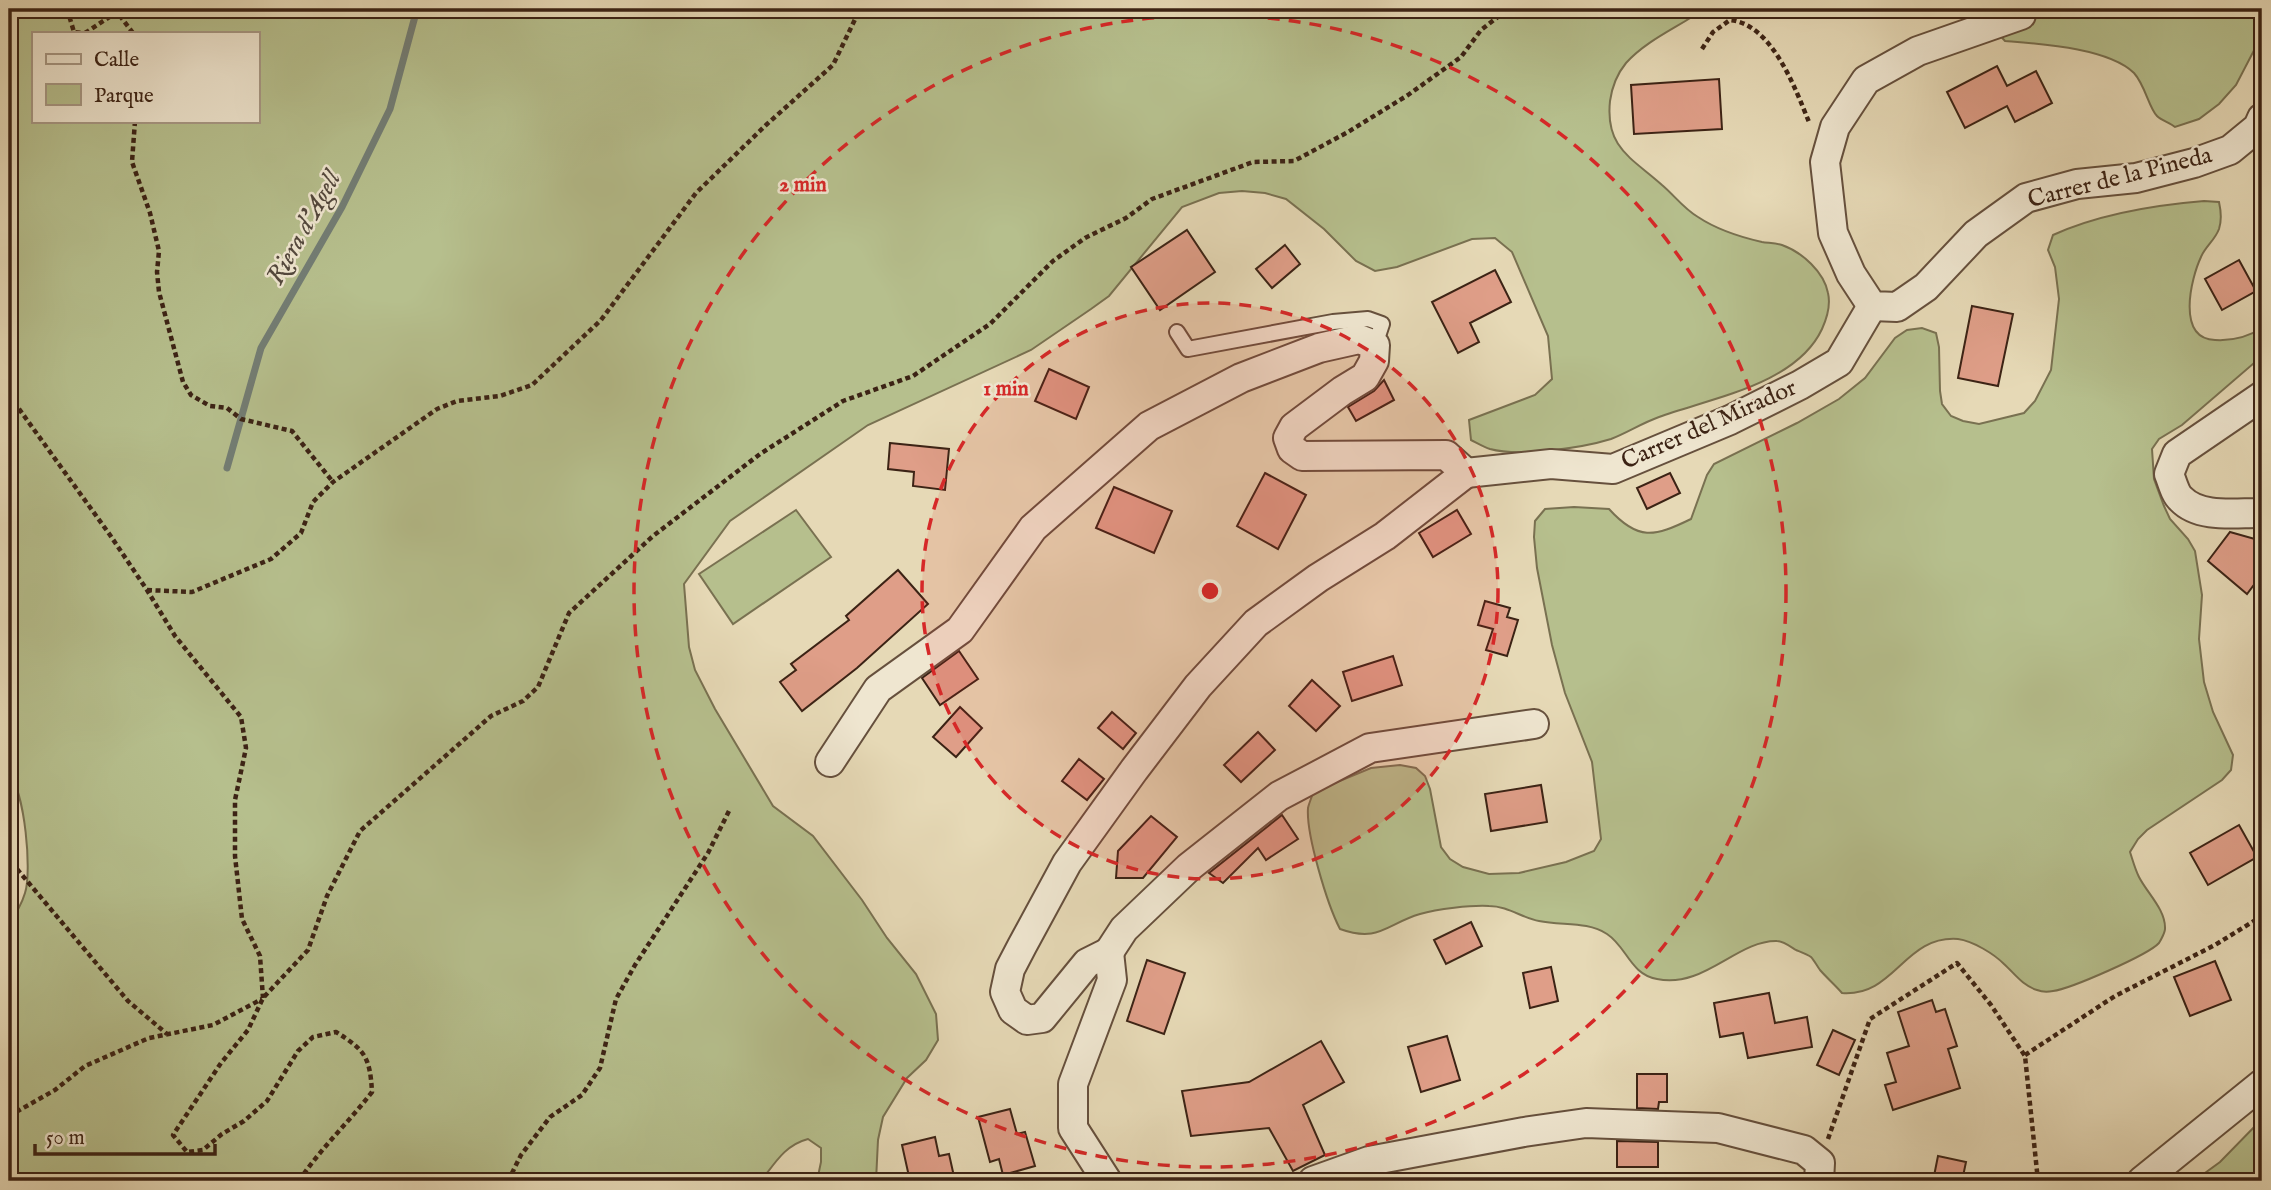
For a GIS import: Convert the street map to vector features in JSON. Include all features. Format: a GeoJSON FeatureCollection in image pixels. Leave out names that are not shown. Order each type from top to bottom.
{"type":"FeatureCollection","features":[{"type":"Feature","properties":{"kind":"street"},"geometry":{"type":"LineString","coordinates":[[1872,306],[1851,274],[1833,233],[1825,162],[1835,127],[1866,80],[1918,51],[2021,15]]}},
{"type":"Feature","properties":{"kind":"street","name":"Carrer de la Pineda"},"geometry":{"type":"LineString","coordinates":[[1872,306],[1897,307],[1926,287],[1976,234],[2026,198],[2077,184],[2136,178],[2194,163],[2230,150],[2258,127],[2262,118]]}},
{"type":"Feature","properties":{"kind":"street","name":"Carrer del Mirador"},"geometry":{"type":"LineString","coordinates":[[1466,473],[1551,464],[1612,469],[1730,420],[1839,362],[1872,306]]}},
{"type":"Feature","properties":{"kind":"street"},"geometry":{"type":"LineString","coordinates":[[830,762],[878,689],[960,630],[1034,528],[1149,426],[1241,378],[1319,348],[1359,339],[1375,345],[1374,361],[1364,377],[1294,426],[1288,438],[1292,449],[1303,456],[1446,454],[1466,473],[1385,536],[1318,578],[1256,623],[1198,686],[1067,863],[1010,969],[1006,992],[1013,1010],[1027,1020],[1042,1018],[1087,963],[1110,952],[1124,929],[1189,867],[1279,796],[1370,748],[1534,724]]}},
{"type":"Feature","properties":{"kind":"street"},"geometry":{"type":"LineString","coordinates":[[2262,396],[2177,454],[2169,474],[2180,499],[2195,509],[2218,513],[2262,511]]}},
{"type":"Feature","properties":{"kind":"street"},"geometry":{"type":"LineString","coordinates":[[1107,1181],[1073,1128],[1073,1084],[1112,980],[1110,952]]}},
{"type":"Feature","properties":{"kind":"street"},"geometry":{"type":"LineString","coordinates":[[2142,1181],[2262,1083]]}},
{"type":"Feature","properties":{"kind":"street"},"geometry":{"type":"LineString","coordinates":[[1312,1181],[1369,1161],[1586,1123],[1718,1128],[1804,1150],[1819,1172]]}},
{"type":"Feature","properties":{"kind":"lane"},"geometry":{"type":"LineString","coordinates":[[1177,332],[1188,349],[1333,322],[1368,319],[1382,324],[1375,345]]}},
{"type":"Feature","properties":{"kind":"path"},"geometry":{"type":"LineString","coordinates":[[67,9],[74,32]]}},
{"type":"Feature","properties":{"kind":"path"},"geometry":{"type":"LineString","coordinates":[[147,590],[192,592],[271,559],[300,533],[313,502],[333,482],[436,409],[457,401],[500,396],[532,385],[601,320],[696,193],[833,65],[860,9]]}},
{"type":"Feature","properties":{"kind":"path"},"geometry":{"type":"LineString","coordinates":[[299,1181],[309,1165],[372,1092],[371,1069],[359,1046],[336,1032],[313,1037],[298,1051],[267,1101],[203,1150],[187,1152],[173,1135],[221,1063],[248,1030],[263,999],[308,950],[327,896],[360,831],[491,716],[523,701],[538,687],[569,613],[653,536],[760,454],[844,401],[913,376],[990,324],[1053,261],[1085,238],[1126,218],[1152,199],[1253,162],[1294,161],[1348,132],[1408,95],[1461,57],[1481,30],[1508,9]]}},
{"type":"Feature","properties":{"kind":"path"},"geometry":{"type":"LineString","coordinates":[[1812,9],[1880,9]]}},
{"type":"Feature","properties":{"kind":"path"},"geometry":{"type":"LineString","coordinates":[[86,32],[117,12],[132,32]]}},
{"type":"Feature","properties":{"kind":"path"},"geometry":{"type":"LineString","coordinates":[[1702,49],[1713,32],[1730,20],[1743,21],[1769,42],[1792,81],[1825,162]]}},
{"type":"Feature","properties":{"kind":"path"},"geometry":{"type":"LineString","coordinates":[[135,122],[132,162],[150,213],[159,251],[159,292],[183,382],[191,396],[210,406],[227,408],[241,419],[292,431],[333,482]]}},
{"type":"Feature","properties":{"kind":"path"},"geometry":{"type":"LineString","coordinates":[[9,396],[147,590],[175,636],[241,717],[246,748],[235,800],[235,856],[242,919],[260,956],[263,999]]}},
{"type":"Feature","properties":{"kind":"path"},"geometry":{"type":"LineString","coordinates":[[508,1181],[521,1155],[550,1117],[582,1094],[600,1068],[616,999],[708,853],[729,811]]}},
{"type":"Feature","properties":{"kind":"path"},"geometry":{"type":"LineString","coordinates":[[17,869],[128,1001],[168,1035]]}},
{"type":"Feature","properties":{"kind":"path"},"geometry":{"type":"LineString","coordinates":[[2025,1056],[2115,996],[2216,945],[2262,916]]}},
{"type":"Feature","properties":{"kind":"path"},"geometry":{"type":"LineString","coordinates":[[1819,1172],[1870,1019],[1957,963],[1991,1005],[2025,1056],[2038,1181]]}},
{"type":"Feature","properties":{"kind":"path"},"geometry":{"type":"LineString","coordinates":[[9,1116],[55,1090],[85,1066],[149,1038],[213,1026],[263,999]]}},
{"type":"Feature","properties":{"kind":"green space"},"geometry":{"type":"Polygon","coordinates":[[[9,9],[1704,9],[1644,47],[1623,67],[1615,81],[1610,101],[1610,117],[1616,141],[1631,159],[1698,217],[1728,232],[1782,245],[1797,252],[1817,270],[1826,285],[1829,307],[1822,329],[1810,348],[1793,364],[1772,376],[1726,396],[1653,419],[1611,439],[1550,450],[1502,451],[1490,449],[1471,440],[1469,420],[1535,395],[1552,379],[1548,336],[1512,252],[1495,238],[1472,239],[1397,267],[1375,271],[1356,261],[1324,229],[1286,199],[1265,193],[1219,193],[1182,207],[1109,296],[1031,350],[868,425],[730,521],[684,584],[689,647],[695,670],[773,806],[813,836],[916,974],[936,1014],[938,1040],[926,1060],[907,1078],[883,1117],[878,1140],[876,1181],[817,1181],[821,1148],[808,1139],[787,1150],[761,1181],[9,1181],[9,922],[24,897],[28,868],[26,832],[15,784],[9,775],[9,9]]]}},
{"type":"Feature","properties":{"kind":"green space"},"geometry":{"type":"Polygon","coordinates":[[[1976,9],[2262,9],[2262,35],[2236,85],[2219,104],[2199,119],[2175,127],[2157,116],[2138,78],[2122,65],[2108,58],[2073,49],[2005,41],[1976,9]]]}},
{"type":"Feature","properties":{"kind":"green space"},"geometry":{"type":"Polygon","coordinates":[[[2204,201],[2219,202],[2221,222],[2203,253],[2193,279],[2190,306],[2195,330],[2203,337],[2228,340],[2240,338],[2262,328],[2262,359],[2182,425],[2159,439],[2152,449],[2154,479],[2164,506],[2170,519],[2195,551],[2202,595],[2199,639],[2204,682],[2213,712],[2233,755],[2231,770],[2222,780],[2147,830],[2130,852],[2139,877],[2162,915],[2165,929],[2159,943],[2108,971],[2047,992],[2027,986],[2000,960],[1977,945],[1958,939],[1940,940],[1912,955],[1875,986],[1860,992],[1842,993],[1811,957],[1779,941],[1748,948],[1705,971],[1674,980],[1657,979],[1641,972],[1614,939],[1599,930],[1583,925],[1539,921],[1496,907],[1464,907],[1427,912],[1373,933],[1353,933],[1340,929],[1318,869],[1310,834],[1308,808],[1313,792],[1371,768],[1400,765],[1416,768],[1425,776],[1441,847],[1450,859],[1463,867],[1489,874],[1519,873],[1566,862],[1594,851],[1601,839],[1592,762],[1565,693],[1552,645],[1537,568],[1535,521],[1545,509],[1609,509],[1629,527],[1647,533],[1667,530],[1691,519],[1707,475],[1714,464],[1839,399],[1865,378],[1895,338],[1907,330],[1922,328],[1936,333],[1942,404],[1951,416],[1979,424],[2024,413],[2035,401],[2051,370],[2059,299],[2055,267],[2048,250],[2053,235],[2127,212],[2204,201]]]}},
{"type":"Feature","properties":{"kind":"green space"},"geometry":{"type":"Polygon","coordinates":[[[796,510],[831,557],[733,624],[699,574],[796,510]]]}},
{"type":"Feature","properties":{"kind":"green space"},"geometry":{"type":"Polygon","coordinates":[[[2262,1119],[2262,1181],[2194,1181],[2220,1162],[2262,1119]]]}},
{"type":"Feature","properties":{"kind":"building"},"geometry":{"type":"Polygon","coordinates":[[[1997,66],[2007,86],[2036,71],[2052,103],[2015,122],[2007,106],[1965,128],[1947,92],[1997,66]]]}},
{"type":"Feature","properties":{"kind":"building"},"geometry":{"type":"Polygon","coordinates":[[[1719,79],[1722,129],[1634,134],[1631,85],[1719,79]]]}},
{"type":"Feature","properties":{"kind":"building"},"geometry":{"type":"Polygon","coordinates":[[[1187,230],[1215,272],[1160,310],[1131,267],[1187,230]]]}},
{"type":"Feature","properties":{"kind":"building"},"geometry":{"type":"Polygon","coordinates":[[[1285,245],[1300,264],[1272,288],[1256,269],[1285,245]]]}},
{"type":"Feature","properties":{"kind":"building"},"geometry":{"type":"Polygon","coordinates":[[[2239,260],[2256,291],[2222,310],[2205,279],[2239,260]]]}},
{"type":"Feature","properties":{"kind":"building"},"geometry":{"type":"Polygon","coordinates":[[[1495,270],[1511,302],[1470,323],[1479,342],[1458,353],[1432,302],[1495,270]]]}},
{"type":"Feature","properties":{"kind":"building"},"geometry":{"type":"Polygon","coordinates":[[[1972,306],[2013,314],[1998,386],[1958,378],[1972,306]]]}},
{"type":"Feature","properties":{"kind":"building"},"geometry":{"type":"Polygon","coordinates":[[[1049,369],[1089,387],[1076,419],[1035,401],[1049,369]]]}},
{"type":"Feature","properties":{"kind":"building"},"geometry":{"type":"Polygon","coordinates":[[[1384,380],[1394,400],[1356,421],[1348,407],[1374,391],[1384,380]]]}},
{"type":"Feature","properties":{"kind":"building"},"geometry":{"type":"Polygon","coordinates":[[[890,443],[949,449],[945,490],[913,486],[914,472],[888,469],[890,443]]]}},
{"type":"Feature","properties":{"kind":"building"},"geometry":{"type":"Polygon","coordinates":[[[1265,473],[1306,495],[1278,549],[1237,526],[1265,473]]]}},
{"type":"Feature","properties":{"kind":"building"},"geometry":{"type":"Polygon","coordinates":[[[1670,473],[1680,493],[1647,509],[1637,488],[1670,473]]]}},
{"type":"Feature","properties":{"kind":"building"},"geometry":{"type":"Polygon","coordinates":[[[1114,487],[1172,511],[1154,553],[1096,528],[1114,487]]]}},
{"type":"Feature","properties":{"kind":"building"},"geometry":{"type":"Polygon","coordinates":[[[1457,510],[1471,534],[1433,557],[1419,533],[1457,510]]]}},
{"type":"Feature","properties":{"kind":"building"},"geometry":{"type":"Polygon","coordinates":[[[2230,532],[2262,541],[2262,574],[2247,594],[2208,561],[2230,532]]]}},
{"type":"Feature","properties":{"kind":"building"},"geometry":{"type":"Polygon","coordinates":[[[898,570],[928,604],[857,668],[802,711],[780,682],[796,670],[791,664],[849,620],[846,616],[898,570]]]}},
{"type":"Feature","properties":{"kind":"building"},"geometry":{"type":"Polygon","coordinates":[[[1485,601],[1510,608],[1507,617],[1518,620],[1507,656],[1486,650],[1493,629],[1478,625],[1485,601]]]}},
{"type":"Feature","properties":{"kind":"building"},"geometry":{"type":"Polygon","coordinates":[[[959,651],[978,679],[940,705],[922,678],[959,651]]]}},
{"type":"Feature","properties":{"kind":"building"},"geometry":{"type":"Polygon","coordinates":[[[1393,656],[1402,685],[1352,701],[1343,672],[1393,656]]]}},
{"type":"Feature","properties":{"kind":"building"},"geometry":{"type":"Polygon","coordinates":[[[1312,680],[1340,706],[1316,731],[1289,706],[1312,680]]]}},
{"type":"Feature","properties":{"kind":"building"},"geometry":{"type":"Polygon","coordinates":[[[960,707],[982,728],[956,757],[933,737],[960,707]]]}},
{"type":"Feature","properties":{"kind":"building"},"geometry":{"type":"Polygon","coordinates":[[[1112,712],[1136,733],[1123,749],[1098,728],[1112,712]]]}},
{"type":"Feature","properties":{"kind":"building"},"geometry":{"type":"Polygon","coordinates":[[[1258,732],[1275,750],[1241,782],[1224,765],[1258,732]]]}},
{"type":"Feature","properties":{"kind":"building"},"geometry":{"type":"Polygon","coordinates":[[[1079,759],[1104,779],[1087,800],[1062,781],[1079,759]]]}},
{"type":"Feature","properties":{"kind":"building"},"geometry":{"type":"Polygon","coordinates":[[[1541,785],[1547,822],[1491,831],[1485,794],[1541,785]]]}},
{"type":"Feature","properties":{"kind":"building"},"geometry":{"type":"Polygon","coordinates":[[[1282,815],[1298,839],[1266,860],[1258,848],[1223,883],[1209,873],[1282,815]]]}},
{"type":"Feature","properties":{"kind":"building"},"geometry":{"type":"Polygon","coordinates":[[[1151,816],[1177,837],[1143,878],[1116,878],[1118,851],[1151,816]]]}},
{"type":"Feature","properties":{"kind":"building"},"geometry":{"type":"Polygon","coordinates":[[[2239,825],[2257,857],[2208,885],[2190,853],[2239,825]]]}},
{"type":"Feature","properties":{"kind":"building"},"geometry":{"type":"Polygon","coordinates":[[[1471,922],[1482,946],[1446,964],[1434,940],[1471,922]]]}},
{"type":"Feature","properties":{"kind":"building"},"geometry":{"type":"Polygon","coordinates":[[[1147,960],[1185,973],[1164,1034],[1127,1021],[1147,960]]]}},
{"type":"Feature","properties":{"kind":"building"},"geometry":{"type":"Polygon","coordinates":[[[2215,961],[2231,1000],[2190,1016],[2174,977],[2215,961]]]}},
{"type":"Feature","properties":{"kind":"building"},"geometry":{"type":"Polygon","coordinates":[[[1551,967],[1558,1001],[1530,1008],[1523,973],[1551,967]]]}},
{"type":"Feature","properties":{"kind":"building"},"geometry":{"type":"Polygon","coordinates":[[[1769,993],[1775,1023],[1807,1017],[1812,1047],[1748,1058],[1743,1033],[1720,1037],[1714,1003],[1769,993]]]}},
{"type":"Feature","properties":{"kind":"building"},"geometry":{"type":"Polygon","coordinates":[[[1932,1000],[1936,1012],[1945,1009],[1957,1046],[1948,1049],[1960,1088],[1893,1110],[1885,1085],[1896,1082],[1887,1053],[1909,1046],[1898,1012],[1932,1000]]]}},
{"type":"Feature","properties":{"kind":"building"},"geometry":{"type":"Polygon","coordinates":[[[1833,1030],[1855,1040],[1839,1075],[1817,1065],[1833,1030]]]}},
{"type":"Feature","properties":{"kind":"building"},"geometry":{"type":"Polygon","coordinates":[[[1447,1036],[1460,1080],[1421,1092],[1408,1047],[1447,1036]]]}},
{"type":"Feature","properties":{"kind":"building"},"geometry":{"type":"Polygon","coordinates":[[[1321,1041],[1344,1082],[1303,1105],[1325,1155],[1293,1171],[1269,1128],[1191,1136],[1182,1091],[1249,1082],[1321,1041]]]}},
{"type":"Feature","properties":{"kind":"building"},"geometry":{"type":"Polygon","coordinates":[[[1637,1074],[1667,1074],[1667,1102],[1659,1102],[1658,1109],[1637,1108],[1637,1074]]]}},
{"type":"Feature","properties":{"kind":"building"},"geometry":{"type":"Polygon","coordinates":[[[1010,1109],[1017,1134],[1025,1132],[1035,1166],[1003,1175],[999,1159],[990,1162],[978,1117],[1010,1109]]]}},
{"type":"Feature","properties":{"kind":"building"},"geometry":{"type":"Polygon","coordinates":[[[935,1137],[939,1156],[949,1154],[955,1181],[910,1181],[902,1145],[935,1137]]]}},
{"type":"Feature","properties":{"kind":"building"},"geometry":{"type":"Polygon","coordinates":[[[1617,1141],[1658,1142],[1658,1167],[1617,1167],[1617,1141]]]}},
{"type":"Feature","properties":{"kind":"building"},"geometry":{"type":"Polygon","coordinates":[[[1938,1156],[1966,1162],[1962,1181],[1933,1181],[1938,1156]]]}},
{"type":"Feature","properties":{"kind":"waterway","name":"Riera d'Agell"},"geometry":{"type":"LineString","coordinates":[[227,468],[261,348],[342,207],[390,109],[417,9]]}}]}
